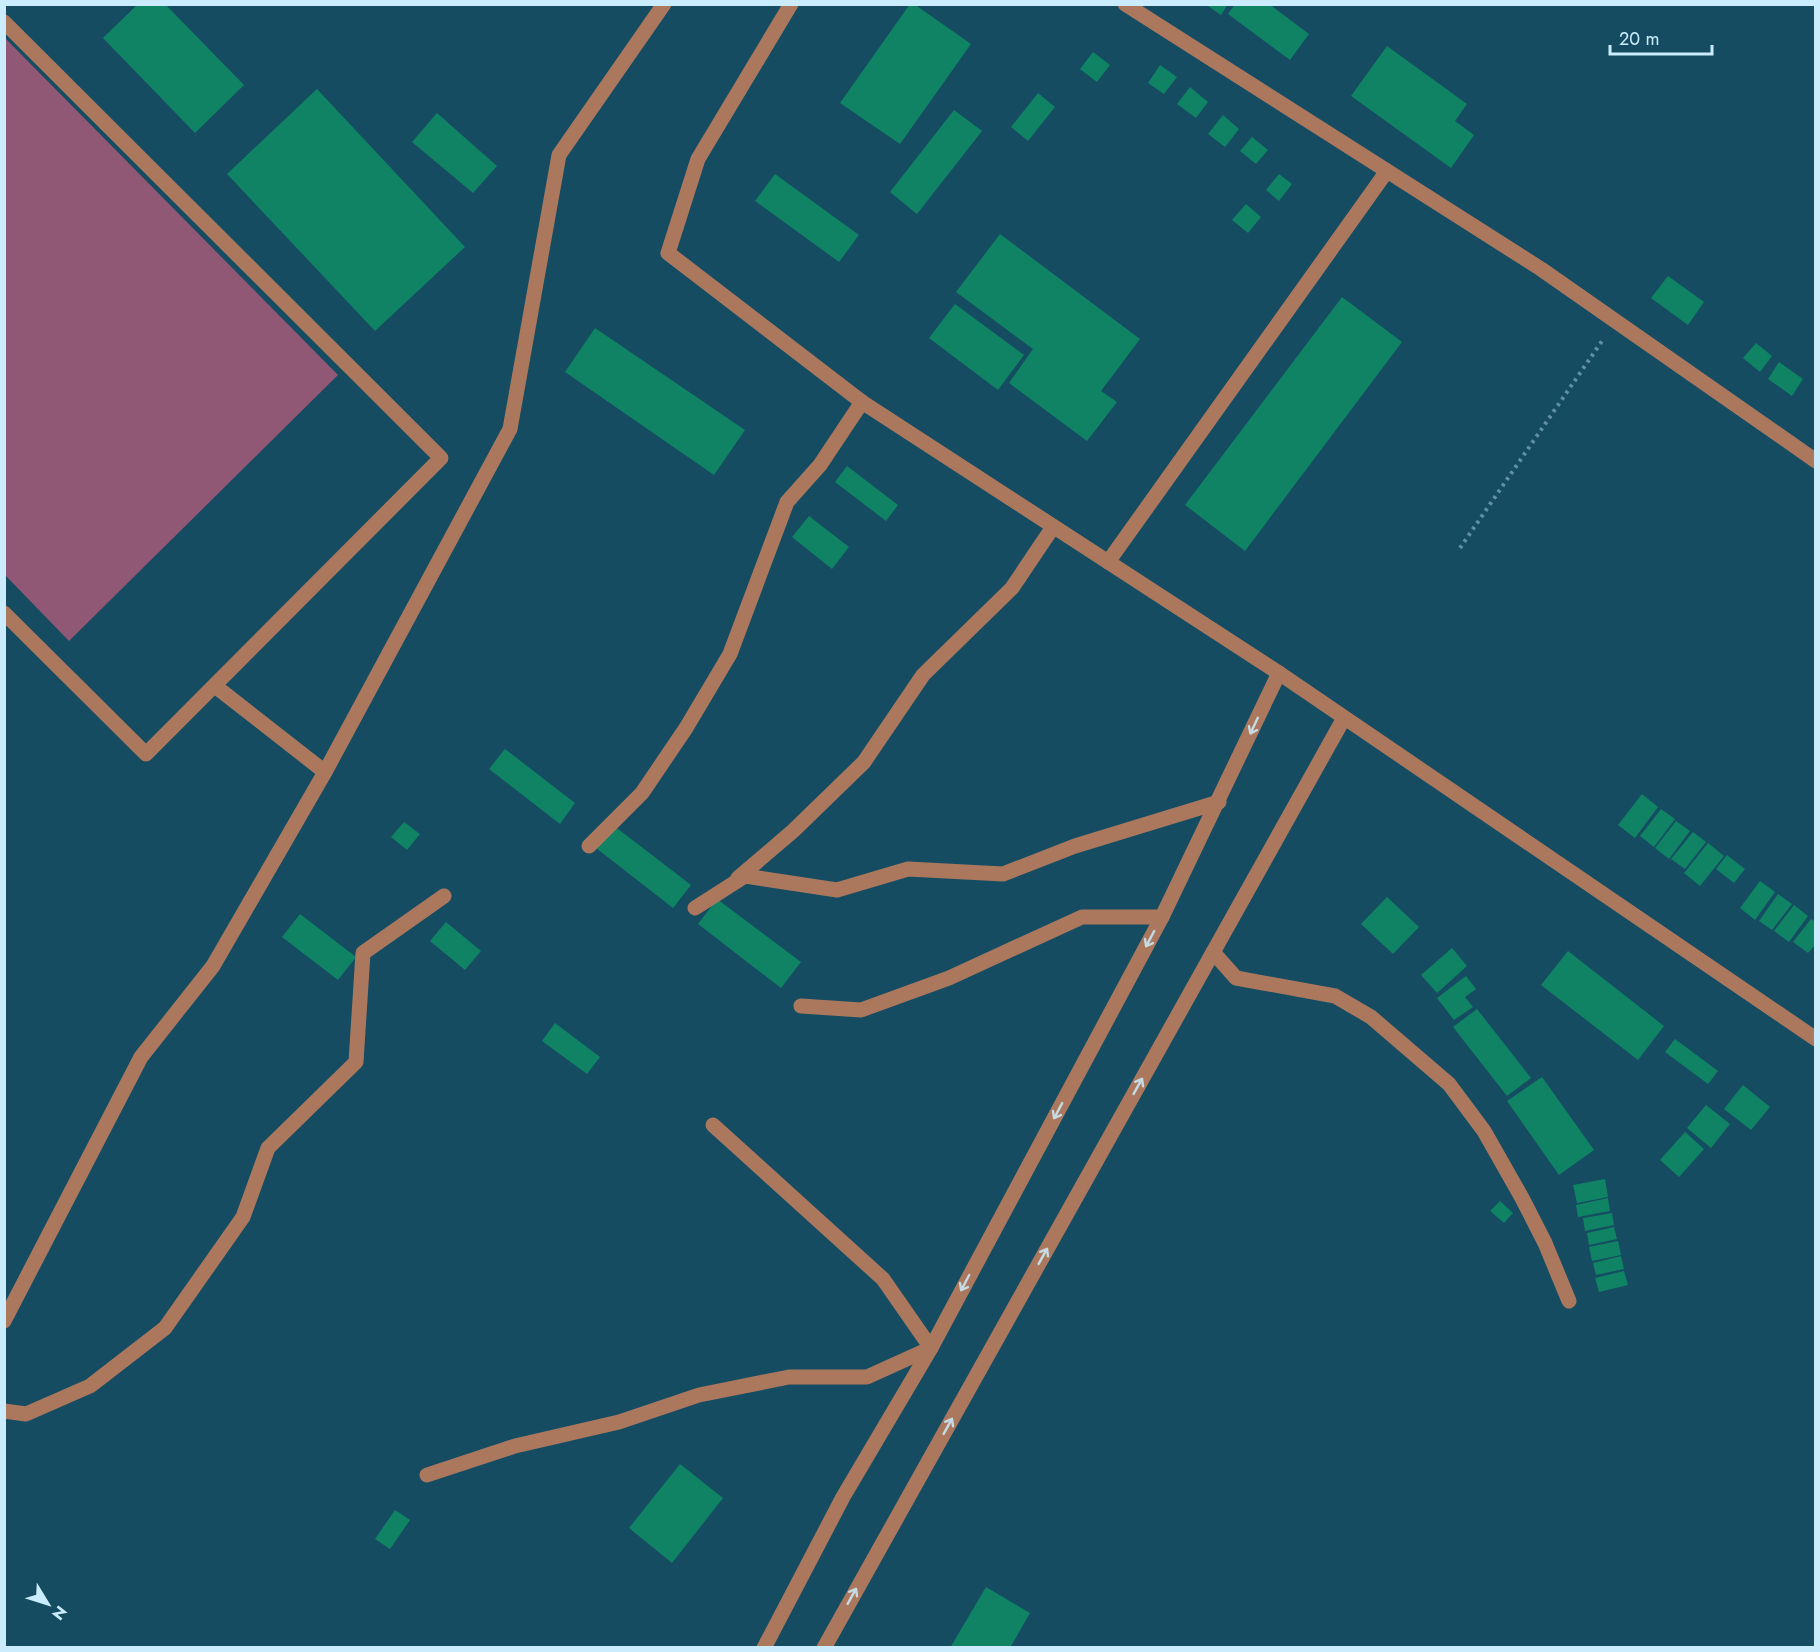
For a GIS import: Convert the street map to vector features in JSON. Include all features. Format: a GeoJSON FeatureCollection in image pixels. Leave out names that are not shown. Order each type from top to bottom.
{"type":"FeatureCollection","features":[{"type":"Feature","properties":{"kind":"street"},"geometry":{"type":"LineString","coordinates":[[4,1321],[141,1058],[213,966],[325,772],[510,429],[559,155],[664,4]]}},
{"type":"Feature","properties":{"kind":"street"},"geometry":{"type":"LineString","coordinates":[[791,4],[698,159],[668,253],[862,402],[1279,673],[1815,1039]]}},
{"type":"Feature","properties":{"kind":"street"},"geometry":{"type":"LineString","coordinates":[[1125,4],[1541,269],[1815,461]]}},
{"type":"Feature","properties":{"kind":"street"},"geometry":{"type":"LineString","coordinates":[[4,22],[441,458],[146,754],[4,613]]}},
{"type":"Feature","properties":{"kind":"street"},"geometry":{"type":"LineString","coordinates":[[1107,562],[1387,171]]}},
{"type":"Feature","properties":{"kind":"street"},"geometry":{"type":"LineString","coordinates":[[589,846],[642,793],[686,728],[730,654],[787,502],[820,465],[862,402]]}},
{"type":"Feature","properties":{"kind":"street"},"geometry":{"type":"LineString","coordinates":[[729,886],[793,831],[864,762],[923,675],[1012,588],[1053,527]]}},
{"type":"Feature","properties":{"kind":"street"},"geometry":{"type":"LineString","coordinates":[[764,1647],[843,1497],[930,1348],[1162,917],[1279,673]]}},
{"type":"Feature","properties":{"kind":"street"},"geometry":{"type":"LineString","coordinates":[[215,686],[325,772]]}},
{"type":"Feature","properties":{"kind":"street"},"geometry":{"type":"LineString","coordinates":[[824,1647],[1344,718]]}},
{"type":"Feature","properties":{"kind":"street"},"geometry":{"type":"LineString","coordinates":[[695,908],[745,876],[837,890],[908,869],[1003,874],[1076,846],[1219,802]]}},
{"type":"Feature","properties":{"kind":"street"},"geometry":{"type":"LineString","coordinates":[[4,1411],[26,1414],[90,1386],[165,1328],[243,1217],[268,1148],[356,1062],[363,953],[444,896]]}},
{"type":"Feature","properties":{"kind":"street"},"geometry":{"type":"LineString","coordinates":[[801,1006],[861,1010],[950,978],[1082,917],[1162,917]]}},
{"type":"Feature","properties":{"kind":"street"},"geometry":{"type":"LineString","coordinates":[[1213,952],[1236,978],[1335,996],[1371,1017],[1449,1084],[1484,1131],[1522,1198],[1545,1243],[1569,1301]]}},
{"type":"Feature","properties":{"kind":"street"},"geometry":{"type":"LineString","coordinates":[[713,1125],[883,1279],[930,1348]]}},
{"type":"Feature","properties":{"kind":"street"},"geometry":{"type":"LineString","coordinates":[[427,1474],[515,1446],[620,1422],[699,1395],[789,1377],[867,1377],[930,1348]]}},
{"type":"Feature","properties":{"kind":"path"},"geometry":{"type":"LineString","coordinates":[[1460,548],[1616,321]]}},
{"type":"Feature","properties":{"kind":"shaded area"},"geometry":{"type":"Polygon","coordinates":[[[5,38],[338,375],[69,641],[5,575],[5,38]]]}},
{"type":"Feature","properties":{"kind":"building"},"geometry":{"type":"Polygon","coordinates":[[[138,4],[165,4],[244,85],[195,133],[103,38],[138,4]]]}},
{"type":"Feature","properties":{"kind":"building"},"geometry":{"type":"Polygon","coordinates":[[[910,4],[914,4],[971,44],[900,144],[840,103],[910,4]]]}},
{"type":"Feature","properties":{"kind":"building"},"geometry":{"type":"Polygon","coordinates":[[[1205,4],[1228,4],[1221,15],[1205,4]]]}},
{"type":"Feature","properties":{"kind":"building"},"geometry":{"type":"Polygon","coordinates":[[[1235,4],[1269,4],[1309,34],[1290,60],[1228,14],[1235,4]]]}},
{"type":"Feature","properties":{"kind":"building"},"geometry":{"type":"Polygon","coordinates":[[[1387,46],[1467,104],[1455,121],[1474,135],[1451,168],[1351,96],[1387,46]]]}},
{"type":"Feature","properties":{"kind":"building"},"geometry":{"type":"Polygon","coordinates":[[[1093,52],[1110,65],[1097,82],[1080,69],[1093,52]]]}},
{"type":"Feature","properties":{"kind":"building"},"geometry":{"type":"Polygon","coordinates":[[[1160,65],[1177,77],[1164,94],[1148,83],[1160,65]]]}},
{"type":"Feature","properties":{"kind":"building"},"geometry":{"type":"Polygon","coordinates":[[[1190,87],[1208,102],[1196,118],[1177,104],[1190,87]]]}},
{"type":"Feature","properties":{"kind":"building"},"geometry":{"type":"Polygon","coordinates":[[[317,89],[465,247],[375,331],[227,174],[317,89]]]}},
{"type":"Feature","properties":{"kind":"building"},"geometry":{"type":"Polygon","coordinates":[[[1038,93],[1055,107],[1028,141],[1011,127],[1038,93]]]}},
{"type":"Feature","properties":{"kind":"building"},"geometry":{"type":"Polygon","coordinates":[[[954,110],[982,131],[917,214],[890,192],[954,110]]]}},
{"type":"Feature","properties":{"kind":"building"},"geometry":{"type":"Polygon","coordinates":[[[437,113],[497,166],[473,193],[412,142],[437,113]]]}},
{"type":"Feature","properties":{"kind":"building"},"geometry":{"type":"Polygon","coordinates":[[[1223,115],[1239,129],[1225,147],[1208,134],[1223,115]]]}},
{"type":"Feature","properties":{"kind":"building"},"geometry":{"type":"Polygon","coordinates":[[[1252,137],[1268,150],[1256,164],[1240,151],[1252,137]]]}},
{"type":"Feature","properties":{"kind":"building"},"geometry":{"type":"Polygon","coordinates":[[[775,174],[859,235],[839,262],[755,201],[775,174]]]}},
{"type":"Feature","properties":{"kind":"building"},"geometry":{"type":"Polygon","coordinates":[[[1279,174],[1292,184],[1279,201],[1266,190],[1279,174]]]}},
{"type":"Feature","properties":{"kind":"building"},"geometry":{"type":"Polygon","coordinates":[[[1246,204],[1261,217],[1248,233],[1232,220],[1246,204]]]}},
{"type":"Feature","properties":{"kind":"building"},"geometry":{"type":"Polygon","coordinates":[[[1000,234],[1140,339],[1101,391],[1117,402],[1087,441],[1009,383],[1033,349],[956,292],[1000,234]]]}},
{"type":"Feature","properties":{"kind":"building"},"geometry":{"type":"Polygon","coordinates":[[[1668,276],[1704,302],[1688,325],[1651,298],[1668,276]]]}},
{"type":"Feature","properties":{"kind":"building"},"geometry":{"type":"Polygon","coordinates":[[[1342,297],[1402,342],[1245,551],[1185,505],[1342,297]]]}},
{"type":"Feature","properties":{"kind":"building"},"geometry":{"type":"Polygon","coordinates":[[[955,304],[1024,355],[998,390],[929,338],[955,304]]]}},
{"type":"Feature","properties":{"kind":"building"},"geometry":{"type":"Polygon","coordinates":[[[595,328],[745,430],[714,475],[565,372],[595,328]]]}},
{"type":"Feature","properties":{"kind":"building"},"geometry":{"type":"Polygon","coordinates":[[[1756,343],[1772,356],[1760,372],[1743,358],[1756,343]]]}},
{"type":"Feature","properties":{"kind":"building"},"geometry":{"type":"Polygon","coordinates":[[[1779,362],[1803,379],[1792,396],[1768,379],[1779,362]]]}},
{"type":"Feature","properties":{"kind":"building"},"geometry":{"type":"Polygon","coordinates":[[[847,466],[898,505],[886,521],[835,482],[847,466]]]}},
{"type":"Feature","properties":{"kind":"building"},"geometry":{"type":"Polygon","coordinates":[[[809,516],[849,547],[832,569],[792,537],[809,516]]]}},
{"type":"Feature","properties":{"kind":"building"},"geometry":{"type":"Polygon","coordinates":[[[505,749],[575,803],[560,824],[489,769],[505,749]]]}},
{"type":"Feature","properties":{"kind":"building"},"geometry":{"type":"Polygon","coordinates":[[[1642,794],[1658,807],[1635,838],[1618,825],[1642,794]]]}},
{"type":"Feature","properties":{"kind":"building"},"geometry":{"type":"Polygon","coordinates":[[[1661,809],[1675,819],[1654,847],[1640,836],[1661,809]]]}},
{"type":"Feature","properties":{"kind":"building"},"geometry":{"type":"Polygon","coordinates":[[[1676,821],[1690,831],[1669,859],[1655,848],[1676,821]]]}},
{"type":"Feature","properties":{"kind":"building"},"geometry":{"type":"Polygon","coordinates":[[[404,822],[420,834],[407,850],[391,837],[404,822]]]}},
{"type":"Feature","properties":{"kind":"building"},"geometry":{"type":"Polygon","coordinates":[[[613,825],[691,885],[673,908],[596,848],[613,825]]]}},
{"type":"Feature","properties":{"kind":"building"},"geometry":{"type":"Polygon","coordinates":[[[1693,832],[1706,842],[1685,869],[1671,859],[1693,832]]]}},
{"type":"Feature","properties":{"kind":"building"},"geometry":{"type":"Polygon","coordinates":[[[1708,843],[1724,856],[1700,886],[1684,873],[1708,843]]]}},
{"type":"Feature","properties":{"kind":"building"},"geometry":{"type":"Polygon","coordinates":[[[1727,855],[1745,869],[1734,883],[1716,869],[1727,855]]]}},
{"type":"Feature","properties":{"kind":"building"},"geometry":{"type":"Polygon","coordinates":[[[1760,881],[1775,892],[1755,920],[1740,908],[1760,881]]]}},
{"type":"Feature","properties":{"kind":"building"},"geometry":{"type":"Polygon","coordinates":[[[1778,894],[1792,904],[1772,930],[1759,921],[1778,894]]]}},
{"type":"Feature","properties":{"kind":"building"},"geometry":{"type":"Polygon","coordinates":[[[1387,897],[1419,927],[1393,954],[1361,924],[1387,897]]]}},
{"type":"Feature","properties":{"kind":"building"},"geometry":{"type":"Polygon","coordinates":[[[717,899],[801,962],[781,988],[698,924],[717,899]]]}},
{"type":"Feature","properties":{"kind":"building"},"geometry":{"type":"Polygon","coordinates":[[[1794,905],[1808,916],[1789,942],[1774,931],[1794,905]]]}},
{"type":"Feature","properties":{"kind":"building"},"geometry":{"type":"Polygon","coordinates":[[[300,914],[356,957],[338,980],[282,937],[300,914]]]}},
{"type":"Feature","properties":{"kind":"building"},"geometry":{"type":"Polygon","coordinates":[[[1811,919],[1816,922],[1816,944],[1808,953],[1793,942],[1811,919]]]}},
{"type":"Feature","properties":{"kind":"building"},"geometry":{"type":"Polygon","coordinates":[[[446,922],[481,951],[465,970],[430,941],[446,922]]]}},
{"type":"Feature","properties":{"kind":"building"},"geometry":{"type":"Polygon","coordinates":[[[1452,948],[1467,966],[1437,993],[1421,975],[1452,948]]]}},
{"type":"Feature","properties":{"kind":"building"},"geometry":{"type":"Polygon","coordinates":[[[1568,951],[1664,1026],[1638,1060],[1541,985],[1568,951]]]}},
{"type":"Feature","properties":{"kind":"building"},"geometry":{"type":"Polygon","coordinates":[[[1466,976],[1476,989],[1465,997],[1473,1007],[1454,1020],[1437,998],[1466,976]]]}},
{"type":"Feature","properties":{"kind":"building"},"geometry":{"type":"Polygon","coordinates":[[[1477,1009],[1531,1078],[1507,1096],[1453,1027],[1477,1009]]]}},
{"type":"Feature","properties":{"kind":"building"},"geometry":{"type":"Polygon","coordinates":[[[555,1023],[600,1057],[587,1074],[542,1041],[555,1023]]]}},
{"type":"Feature","properties":{"kind":"building"},"geometry":{"type":"Polygon","coordinates":[[[1675,1039],[1718,1071],[1708,1084],[1665,1052],[1675,1039]]]}},
{"type":"Feature","properties":{"kind":"building"},"geometry":{"type":"Polygon","coordinates":[[[1542,1077],[1594,1150],[1559,1175],[1507,1101],[1542,1077]]]}},
{"type":"Feature","properties":{"kind":"building"},"geometry":{"type":"Polygon","coordinates":[[[1743,1085],[1770,1107],[1751,1130],[1724,1109],[1743,1085]]]}},
{"type":"Feature","properties":{"kind":"building"},"geometry":{"type":"Polygon","coordinates":[[[1706,1105],[1730,1124],[1711,1148],[1687,1128],[1706,1105]]]}},
{"type":"Feature","properties":{"kind":"building"},"geometry":{"type":"Polygon","coordinates":[[[1685,1132],[1704,1149],[1679,1177],[1660,1160],[1685,1132]]]}},
{"type":"Feature","properties":{"kind":"building"},"geometry":{"type":"Polygon","coordinates":[[[1605,1179],[1608,1197],[1577,1203],[1573,1185],[1605,1179]]]}},
{"type":"Feature","properties":{"kind":"building"},"geometry":{"type":"Polygon","coordinates":[[[1608,1198],[1610,1211],[1578,1217],[1576,1205],[1608,1198]]]}},
{"type":"Feature","properties":{"kind":"building"},"geometry":{"type":"Polygon","coordinates":[[[1500,1201],[1513,1213],[1504,1223],[1490,1211],[1500,1201]]]}},
{"type":"Feature","properties":{"kind":"building"},"geometry":{"type":"Polygon","coordinates":[[[1612,1213],[1614,1225],[1585,1231],[1583,1218],[1612,1213]]]}},
{"type":"Feature","properties":{"kind":"building"},"geometry":{"type":"Polygon","coordinates":[[[1614,1227],[1617,1239],[1589,1245],[1587,1233],[1614,1227]]]}},
{"type":"Feature","properties":{"kind":"building"},"geometry":{"type":"Polygon","coordinates":[[[1618,1241],[1621,1255],[1592,1261],[1589,1247],[1618,1241]]]}},
{"type":"Feature","properties":{"kind":"building"},"geometry":{"type":"Polygon","coordinates":[[[1621,1256],[1624,1269],[1596,1275],[1593,1263],[1621,1256]]]}},
{"type":"Feature","properties":{"kind":"building"},"geometry":{"type":"Polygon","coordinates":[[[1624,1271],[1628,1285],[1599,1292],[1595,1278],[1624,1271]]]}},
{"type":"Feature","properties":{"kind":"building"},"geometry":{"type":"Polygon","coordinates":[[[680,1464],[723,1498],[672,1563],[629,1528],[680,1464]]]}},
{"type":"Feature","properties":{"kind":"building"},"geometry":{"type":"Polygon","coordinates":[[[395,1510],[410,1520],[390,1549],[375,1539],[395,1510]]]}},
{"type":"Feature","properties":{"kind":"building"},"geometry":{"type":"Polygon","coordinates":[[[986,1587],[1030,1613],[1010,1648],[950,1648],[986,1587]]]}}]}
